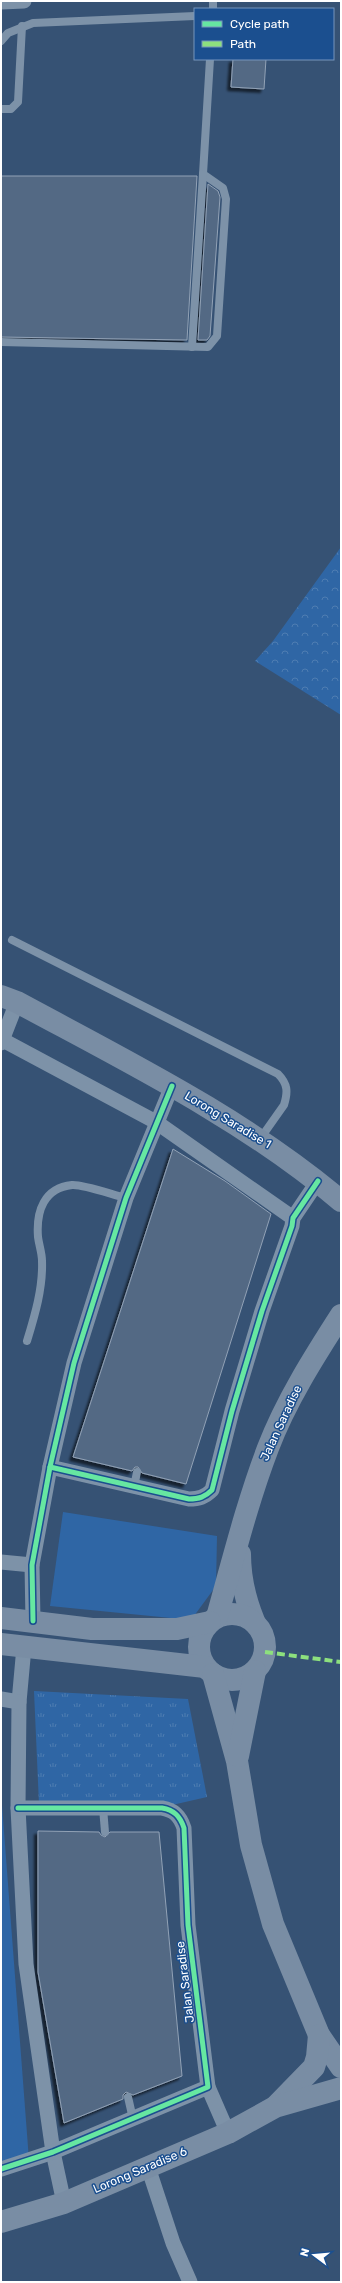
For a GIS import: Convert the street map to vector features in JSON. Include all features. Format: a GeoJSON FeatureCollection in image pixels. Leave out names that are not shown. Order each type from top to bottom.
{"type":"FeatureCollection","features":[{"type":"Feature","properties":{"kind":"street","name":"Lorong Saradise 1"},"geometry":{"type":"LineString","coordinates":[[9,999],[172,1086],[284,1155],[341,1201]]}},
{"type":"Feature","properties":{"kind":"street"},"geometry":{"type":"LineString","coordinates":[[9,999],[1,1041],[156,1122],[225,1175],[293,1218]]}},
{"type":"Feature","properties":{"kind":"street"},"geometry":{"type":"LineString","coordinates":[[32,1621],[32,1565],[50,1467],[74,1363],[126,1198],[172,1086]]}},
{"type":"Feature","properties":{"kind":"street"},"geometry":{"type":"LineString","coordinates":[[50,1467],[135,1480],[189,1500],[198,1500],[206,1496],[212,1490],[232,1411],[262,1311],[292,1226],[293,1218],[318,1181]]}},
{"type":"Feature","properties":{"kind":"street","name":"Jalan Saradise"},"geometry":{"type":"LineString","coordinates":[[240,1539],[253,1488],[269,1446],[296,1390],[341,1315]]}},
{"type":"Feature","properties":{"kind":"street"},"geometry":{"type":"LineString","coordinates":[[240,1539],[213,1619],[203,1630],[199,1644],[201,1659],[209,1671],[237,1761],[251,1845],[273,1924],[319,2036],[341,2067]]}},
{"type":"Feature","properties":{"kind":"street"},"geometry":{"type":"LineString","coordinates":[[1,1644],[209,1671],[223,1679],[234,1680],[245,1678],[255,1671],[262,1662],[265,1652],[265,1640],[254,1621],[243,1590],[240,1571],[240,1539]]}},
{"type":"Feature","properties":{"kind":"street"},"geometry":{"type":"LineString","coordinates":[[1,1562],[32,1565]]}},
{"type":"Feature","properties":{"kind":"street"},"geometry":{"type":"LineString","coordinates":[[1,1618],[92,1629],[170,1629],[233,1613],[254,1621]]}},
{"type":"Feature","properties":{"kind":"street"},"geometry":{"type":"LineString","coordinates":[[24,1647],[19,1702],[18,1808],[26,1964],[53,2152],[64,2203]]}},
{"type":"Feature","properties":{"kind":"street"},"geometry":{"type":"LineString","coordinates":[[237,1761],[255,1671]]}},
{"type":"Feature","properties":{"kind":"street"},"geometry":{"type":"LineString","coordinates":[[1,1699],[19,1702]]}},
{"type":"Feature","properties":{"kind":"street","name":"Jalan Saradise"},"geometry":{"type":"LineString","coordinates":[[18,1808],[162,1808],[170,1809],[181,1820],[188,1925],[208,2087],[228,2133]]}},
{"type":"Feature","properties":{"kind":"street"},"geometry":{"type":"LineString","coordinates":[[275,2107],[314,2067],[319,2036]]}},
{"type":"Feature","properties":{"kind":"street"},"geometry":{"type":"LineString","coordinates":[[1,2169],[53,2152],[208,2087]]}},
{"type":"Feature","properties":{"kind":"street"},"geometry":{"type":"LineString","coordinates":[[275,2107],[341,2088]]}},
{"type":"Feature","properties":{"kind":"street","name":"Lorong Saradise 6"},"geometry":{"type":"LineString","coordinates":[[1,2222],[64,2203],[228,2133],[275,2107]]}},
{"type":"Feature","properties":{"kind":"street"},"geometry":{"type":"LineString","coordinates":[[148,2167],[173,2243],[190,2282]]}},
{"type":"Feature","properties":{"kind":"lane"},"geometry":{"type":"LineString","coordinates":[[1,41],[8,33],[22,26],[33,23],[194,16]]}},
{"type":"Feature","properties":{"kind":"lane"},"geometry":{"type":"LineString","coordinates":[[1,109],[11,109],[18,102],[22,26]]}},
{"type":"Feature","properties":{"kind":"lane"},"geometry":{"type":"LineString","coordinates":[[192,347],[210,60]]}},
{"type":"Feature","properties":{"kind":"lane"},"geometry":{"type":"LineString","coordinates":[[1,342],[208,347],[217,336],[226,199],[222,188],[203,174]]}},
{"type":"Feature","properties":{"kind":"lane"},"geometry":{"type":"LineString","coordinates":[[12,940],[278,1074],[285,1081],[287,1092],[286,1099],[284,1105],[260,1140]]}},
{"type":"Feature","properties":{"kind":"lane"},"geometry":{"type":"LineString","coordinates":[[27,1341],[41,1287],[42,1260],[38,1236],[40,1216],[44,1200],[51,1191],[73,1185],[126,1198]]}},
{"type":"Feature","properties":{"kind":"lane"},"geometry":{"type":"LineString","coordinates":[[103,1808],[105,1832]]}},
{"type":"Feature","properties":{"kind":"lane"},"geometry":{"type":"LineString","coordinates":[[128,2098],[133,2119]]}},
{"type":"Feature","properties":{"kind":"green space"},"geometry":{"type":"Polygon","coordinates":[[[341,547],[341,715],[255,661],[273,641],[341,547]]]}},
{"type":"Feature","properties":{"kind":"green space"},"geometry":{"type":"Polygon","coordinates":[[[63,1512],[217,1536],[216,1586],[191,1620],[50,1606],[63,1512]]]}},
{"type":"Feature","properties":{"kind":"green space"},"geometry":{"type":"Polygon","coordinates":[[[34,1691],[188,1699],[207,1797],[172,1805],[39,1804],[34,1691]]]}},
{"type":"Feature","properties":{"kind":"green space"},"geometry":{"type":"Polygon","coordinates":[[[1,1792],[29,2160],[1,2167],[1,1792]]]}},
{"type":"Feature","properties":{"kind":"building"},"geometry":{"type":"Polygon","coordinates":[[[233,60],[266,60],[264,89],[231,87],[233,60]]]}},
{"type":"Feature","properties":{"kind":"building"},"geometry":{"type":"Polygon","coordinates":[[[1,176],[197,176],[187,340],[1,337],[1,176]]]}},
{"type":"Feature","properties":{"kind":"building"},"geometry":{"type":"Polygon","coordinates":[[[208,184],[218,191],[220,197],[210,336],[207,340],[198,340],[208,184]]]}},
{"type":"Feature","properties":{"kind":"building"},"geometry":{"type":"Polygon","coordinates":[[[173,1149],[225,1181],[271,1214],[186,1484],[142,1473],[138,1467],[135,1467],[132,1471],[73,1457],[173,1149]]]}},
{"type":"Feature","properties":{"kind":"building"},"geometry":{"type":"Polygon","coordinates":[[[38,1831],[99,1832],[105,1837],[110,1832],[159,1832],[182,2076],[133,2095],[126,2092],[123,2095],[123,2099],[64,2123],[38,1972],[38,1831]]]}},
{"type":"Feature","properties":{"kind":"marked path"},"geometry":{"type":"LineString","coordinates":[[265,1652],[341,1662]]}},
{"type":"Feature","properties":{"kind":"cycle path"},"geometry":{"type":"LineString","coordinates":[[33,1621],[32,1565],[50,1467],[74,1363],[126,1198],[172,1086]]}},
{"type":"Feature","properties":{"kind":"cycle path"},"geometry":{"type":"LineString","coordinates":[[50,1467],[189,1499],[202,1497],[212,1490],[232,1411],[262,1311],[292,1226],[293,1218],[318,1181]]}},
{"type":"Feature","properties":{"kind":"cycle path"},"geometry":{"type":"LineString","coordinates":[[1,2169],[53,2152],[208,2087],[188,1925],[184,1828],[181,1820],[170,1810],[162,1808],[18,1808]]}}]}
